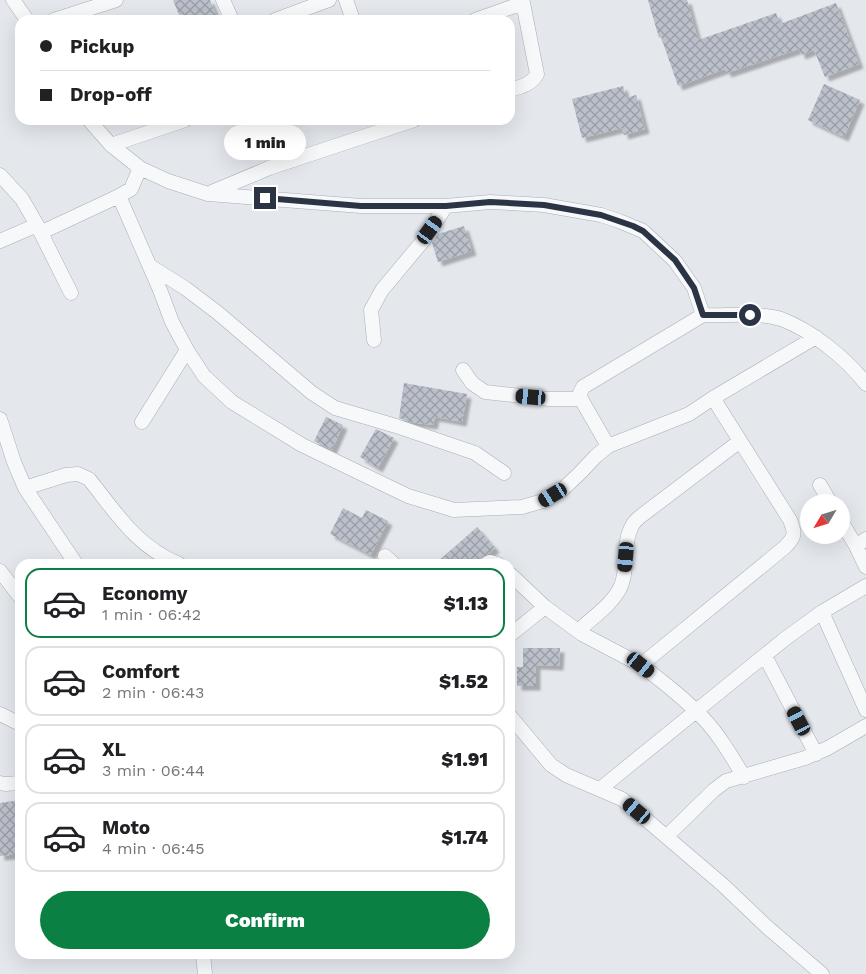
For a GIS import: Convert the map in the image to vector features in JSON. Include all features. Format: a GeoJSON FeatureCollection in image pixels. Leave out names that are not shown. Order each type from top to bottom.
{"type":"FeatureCollection","features":[{"type":"Feature","properties":{"kind":"street"},"geometry":{"type":"LineString","coordinates":[[13,0],[24,15]]}},
{"type":"Feature","properties":{"kind":"street"},"geometry":{"type":"LineString","coordinates":[[70,15],[116,0]]}},
{"type":"Feature","properties":{"kind":"street"},"geometry":{"type":"LineString","coordinates":[[223,0],[230,15]]}},
{"type":"Feature","properties":{"kind":"street"},"geometry":{"type":"LineString","coordinates":[[288,15],[329,0]]}},
{"type":"Feature","properties":{"kind":"street"},"geometry":{"type":"LineString","coordinates":[[346,0],[351,15]]}},
{"type":"Feature","properties":{"kind":"street"},"geometry":{"type":"LineString","coordinates":[[488,15],[523,2],[537,74],[530,83],[515,88]]}},
{"type":"Feature","properties":{"kind":"street"},"geometry":{"type":"LineString","coordinates":[[93,125],[111,145],[140,168],[168,181],[208,194],[361,206],[446,206],[490,202],[544,205],[601,215],[643,231],[675,260],[694,288],[703,315]]}},
{"type":"Feature","properties":{"kind":"street"},"geometry":{"type":"LineString","coordinates":[[111,145],[170,125]]}},
{"type":"Feature","properties":{"kind":"street"},"geometry":{"type":"LineString","coordinates":[[208,194],[269,168],[386,125]]}},
{"type":"Feature","properties":{"kind":"street"},"geometry":{"type":"LineString","coordinates":[[0,240],[40,228],[119,196],[131,189],[140,168]]}},
{"type":"Feature","properties":{"kind":"street"},"geometry":{"type":"LineString","coordinates":[[0,175],[22,199],[40,228],[71,293]]}},
{"type":"Feature","properties":{"kind":"street"},"geometry":{"type":"LineString","coordinates":[[119,196],[172,322],[204,376],[232,402],[302,445],[408,496],[454,510],[522,507],[543,501],[563,489],[608,446],[689,414],[816,338]]}},
{"type":"Feature","properties":{"kind":"street"},"geometry":{"type":"LineString","coordinates":[[374,340],[371,310],[382,290],[422,242],[446,206]]}},
{"type":"Feature","properties":{"kind":"street"},"geometry":{"type":"LineString","coordinates":[[149,266],[185,288],[218,313],[312,393],[335,408],[396,426],[475,453],[504,472]]}},
{"type":"Feature","properties":{"kind":"street"},"geometry":{"type":"LineString","coordinates":[[608,446],[581,399],[580,393],[583,387],[703,315],[750,315],[780,319],[816,338],[841,357],[866,384]]}},
{"type":"Feature","properties":{"kind":"street"},"geometry":{"type":"LineString","coordinates":[[142,422],[187,350]]}},
{"type":"Feature","properties":{"kind":"street"},"geometry":{"type":"LineString","coordinates":[[463,370],[472,383],[485,392],[549,399],[581,399]]}},
{"type":"Feature","properties":{"kind":"street"},"geometry":{"type":"LineString","coordinates":[[641,665],[785,547],[794,536],[790,520],[713,398]]}},
{"type":"Feature","properties":{"kind":"street"},"geometry":{"type":"LineString","coordinates":[[0,419],[25,488],[73,559]]}},
{"type":"Feature","properties":{"kind":"street"},"geometry":{"type":"LineString","coordinates":[[578,631],[614,599],[621,586],[624,576],[627,538],[631,526],[641,516],[740,441]]}},
{"type":"Feature","properties":{"kind":"street"},"geometry":{"type":"LineString","coordinates":[[25,488],[66,475],[78,474],[89,479],[134,535],[156,552],[169,559]]}},
{"type":"Feature","properties":{"kind":"street"},"geometry":{"type":"LineString","coordinates":[[820,485],[825,494]]}},
{"type":"Feature","properties":{"kind":"street"},"geometry":{"type":"LineString","coordinates":[[850,530],[861,542],[866,567]]}},
{"type":"Feature","properties":{"kind":"street"},"geometry":{"type":"LineString","coordinates":[[0,571],[15,590]]}},
{"type":"Feature","properties":{"kind":"street"},"geometry":{"type":"LineString","coordinates":[[515,579],[545,607],[578,631],[641,665],[696,711],[705,719],[724,745],[744,777]]}},
{"type":"Feature","properties":{"kind":"street"},"geometry":{"type":"LineString","coordinates":[[600,789],[786,638],[822,612],[866,586]]}},
{"type":"Feature","properties":{"kind":"street"},"geometry":{"type":"LineString","coordinates":[[515,631],[545,607]]}},
{"type":"Feature","properties":{"kind":"street"},"geometry":{"type":"LineString","coordinates":[[822,612],[866,710]]}},
{"type":"Feature","properties":{"kind":"street"},"geometry":{"type":"LineString","coordinates":[[765,656],[816,754]]}},
{"type":"Feature","properties":{"kind":"street"},"geometry":{"type":"LineString","coordinates":[[0,714],[15,722]]}},
{"type":"Feature","properties":{"kind":"street"},"geometry":{"type":"LineString","coordinates":[[515,722],[552,765],[566,776],[622,798],[822,974]]}},
{"type":"Feature","properties":{"kind":"street"},"geometry":{"type":"LineString","coordinates":[[667,836],[714,790],[726,781],[816,754],[866,726]]}},
{"type":"Feature","properties":{"kind":"street"},"geometry":{"type":"LineString","coordinates":[[0,782],[5,784],[15,783]]}},
{"type":"Feature","properties":{"kind":"street"},"geometry":{"type":"LineString","coordinates":[[204,959],[205,974]]}},
{"type":"Feature","properties":{"kind":"building"},"geometry":{"type":"Polygon","coordinates":[[[173,0],[210,0],[216,15],[179,15],[173,0]]]}},
{"type":"Feature","properties":{"kind":"building"},"geometry":{"type":"Polygon","coordinates":[[[648,0],[687,0],[698,40],[776,13],[780,24],[836,3],[859,64],[825,77],[814,50],[801,55],[799,49],[727,73],[725,69],[678,86],[661,37],[659,38],[648,0]]]}},
{"type":"Feature","properties":{"kind":"building"},"geometry":{"type":"Polygon","coordinates":[[[824,84],[860,100],[844,137],[808,120],[824,84]]]}},
{"type":"Feature","properties":{"kind":"building"},"geometry":{"type":"Polygon","coordinates":[[[623,86],[626,98],[636,95],[645,129],[624,135],[622,128],[582,138],[572,99],[623,86]]]}},
{"type":"Feature","properties":{"kind":"building"},"geometry":{"type":"Polygon","coordinates":[[[464,226],[472,251],[438,262],[432,243],[438,234],[464,226]]]}},
{"type":"Feature","properties":{"kind":"building"},"geometry":{"type":"Polygon","coordinates":[[[404,383],[467,394],[462,422],[435,417],[433,425],[410,422],[399,418],[404,383]]]}},
{"type":"Feature","properties":{"kind":"building"},"geometry":{"type":"Polygon","coordinates":[[[326,417],[343,425],[332,450],[314,441],[326,417]]]}},
{"type":"Feature","properties":{"kind":"building"},"geometry":{"type":"Polygon","coordinates":[[[376,429],[394,438],[378,468],[360,457],[376,429]]]}},
{"type":"Feature","properties":{"kind":"building"},"geometry":{"type":"Polygon","coordinates":[[[343,508],[362,518],[366,510],[388,521],[371,555],[330,534],[343,508]]]}},
{"type":"Feature","properties":{"kind":"building"},"geometry":{"type":"Polygon","coordinates":[[[477,527],[495,548],[480,559],[441,559],[477,527]]]}},
{"type":"Feature","properties":{"kind":"building"},"geometry":{"type":"Polygon","coordinates":[[[523,648],[560,648],[559,666],[536,665],[536,686],[517,686],[517,667],[523,667],[523,648]]]}},
{"type":"Feature","properties":{"kind":"building"},"geometry":{"type":"Polygon","coordinates":[[[15,801],[15,854],[0,856],[0,803],[15,801]]]}},
{"type":"Feature","properties":{"kind":"route"},"geometry":{"type":"LineString","coordinates":[[265,198],[361,206],[446,206],[490,202],[544,205],[601,215],[643,231],[675,260],[694,288],[703,315],[750,315]]}}]}
